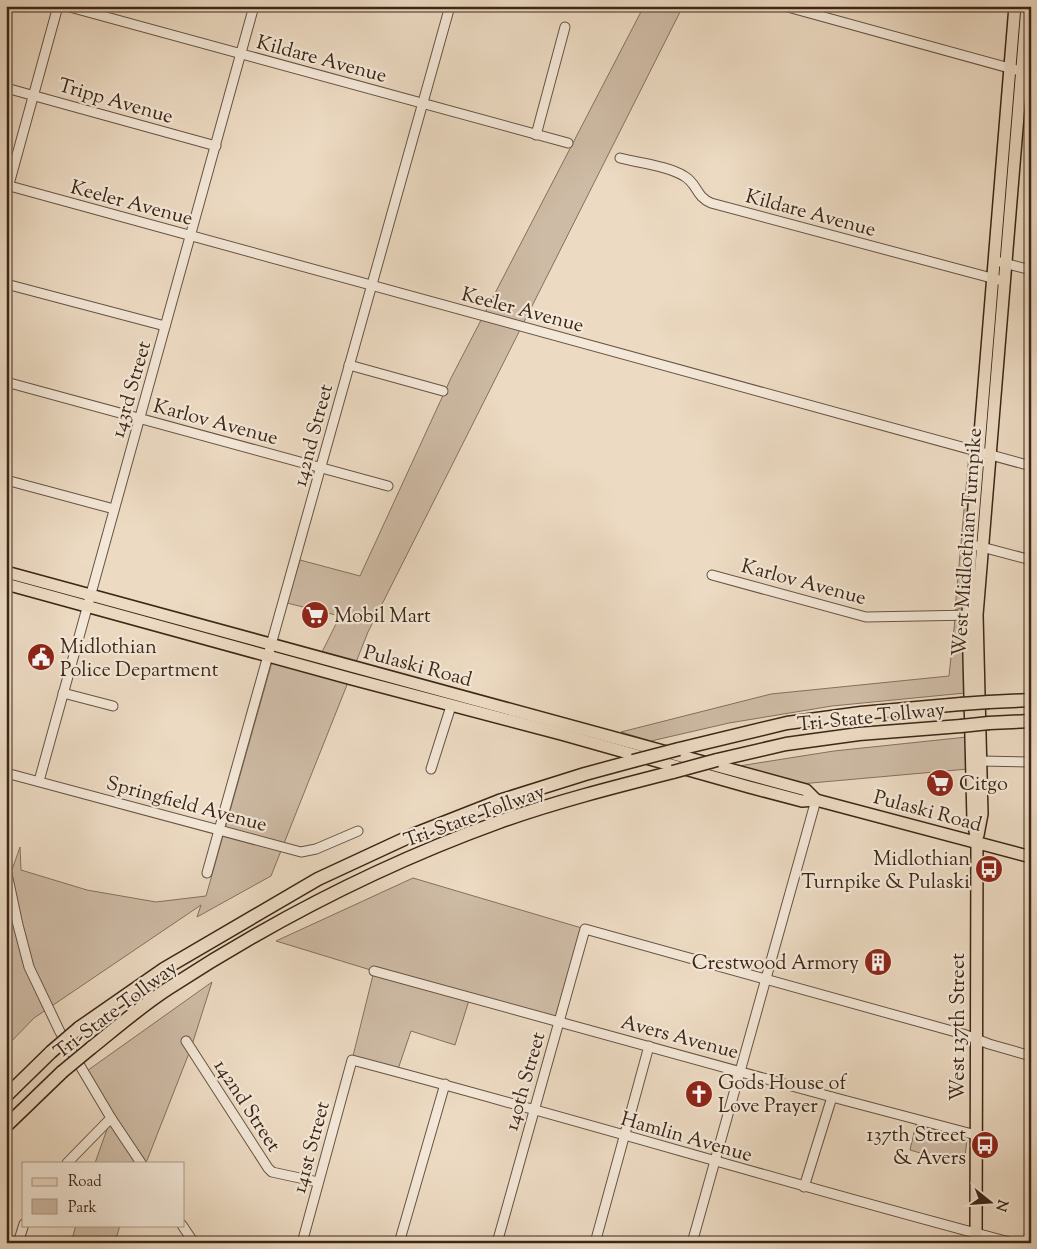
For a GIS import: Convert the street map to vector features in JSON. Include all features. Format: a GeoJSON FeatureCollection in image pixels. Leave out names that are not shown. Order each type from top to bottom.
{"type":"FeatureCollection","features":[{"type":"Feature","properties":{"kind":"highway","name":"Tri-State Tollway"},"geometry":{"type":"LineString","coordinates":[[6,1096],[51,1052],[79,1028],[164,969],[318,879],[415,834],[499,801],[585,774],[788,722],[861,713],[1031,700]]}},
{"type":"Feature","properties":{"kind":"highway","name":"Tri-State Tollway"},"geometry":{"type":"LineString","coordinates":[[6,1126],[62,1072],[167,989],[320,900],[416,855],[499,822],[585,795],[786,744],[859,734],[1031,721]]}},
{"type":"Feature","properties":{"kind":"main road","name":"West Midlothian Turnpike"},"geometry":{"type":"LineString","coordinates":[[1015,6],[1021,72]]}},
{"type":"Feature","properties":{"kind":"main road","name":"West Midlothian Turnpike"},"geometry":{"type":"LineString","coordinates":[[977,842],[973,820],[972,615],[976,546],[1000,262],[1027,6]]}},
{"type":"Feature","properties":{"kind":"main road","name":"Pulaski Road"},"geometry":{"type":"LineString","coordinates":[[6,572],[89,601]]}},
{"type":"Feature","properties":{"kind":"main road","name":"Pulaski Road"},"geometry":{"type":"LineString","coordinates":[[6,584],[89,601],[806,790],[816,800]]}},
{"type":"Feature","properties":{"kind":"main road","name":"West Midlothian Turnpike"},"geometry":{"type":"LineString","coordinates":[[972,615],[981,761],[982,814],[977,842]]}},
{"type":"Feature","properties":{"kind":"main road","name":"Pulaski Road"},"geometry":{"type":"LineString","coordinates":[[270,650],[451,706],[561,734],[802,801],[816,800],[1031,857]]}},
{"type":"Feature","properties":{"kind":"main road","name":"West 137th Street"},"geometry":{"type":"LineString","coordinates":[[976,1238],[977,842]]}},
{"type":"Feature","properties":{"kind":"street"},"geometry":{"type":"LineString","coordinates":[[7,189],[58,6]]}},
{"type":"Feature","properties":{"kind":"street","name":"Kildare Avenue"},"geometry":{"type":"LineString","coordinates":[[66,6],[568,143]]}},
{"type":"Feature","properties":{"kind":"street","name":"143rd Street"},"geometry":{"type":"LineString","coordinates":[[39,781],[254,6]]}},
{"type":"Feature","properties":{"kind":"street","name":"142nd Street"},"geometry":{"type":"LineString","coordinates":[[207,873],[450,6]]}},
{"type":"Feature","properties":{"kind":"street"},"geometry":{"type":"LineString","coordinates":[[784,6],[1021,72]]}},
{"type":"Feature","properties":{"kind":"street"},"geometry":{"type":"LineString","coordinates":[[536,134],[565,27]]}},
{"type":"Feature","properties":{"kind":"street","name":"Tripp Avenue"},"geometry":{"type":"LineString","coordinates":[[6,88],[216,146]]}},
{"type":"Feature","properties":{"kind":"street","name":"Kildare Avenue"},"geometry":{"type":"LineString","coordinates":[[620,158],[684,176],[693,183],[702,199],[711,203],[999,280]]}},
{"type":"Feature","properties":{"kind":"street","name":"Keeler Avenue"},"geometry":{"type":"LineString","coordinates":[[7,189],[190,236],[1031,466]]}},
{"type":"Feature","properties":{"kind":"street"},"geometry":{"type":"LineString","coordinates":[[1000,262],[1031,270]]}},
{"type":"Feature","properties":{"kind":"street"},"geometry":{"type":"LineString","coordinates":[[6,284],[165,326]]}},
{"type":"Feature","properties":{"kind":"street"},"geometry":{"type":"LineString","coordinates":[[350,365],[443,391]]}},
{"type":"Feature","properties":{"kind":"street","name":"Karlov Avenue"},"geometry":{"type":"LineString","coordinates":[[6,382],[388,486]]}},
{"type":"Feature","properties":{"kind":"street"},"geometry":{"type":"LineString","coordinates":[[6,480],[114,509]]}},
{"type":"Feature","properties":{"kind":"street"},"geometry":{"type":"LineString","coordinates":[[976,546],[1031,560]]}},
{"type":"Feature","properties":{"kind":"street","name":"Karlov Avenue"},"geometry":{"type":"LineString","coordinates":[[712,574],[866,617],[972,615]]}},
{"type":"Feature","properties":{"kind":"street"},"geometry":{"type":"LineString","coordinates":[[63,693],[113,706]]}},
{"type":"Feature","properties":{"kind":"street"},"geometry":{"type":"LineString","coordinates":[[431,769],[451,706]]}},
{"type":"Feature","properties":{"kind":"street"},"geometry":{"type":"LineString","coordinates":[[981,761],[1031,762]]}},
{"type":"Feature","properties":{"kind":"street","name":"Springfield Avenue"},"geometry":{"type":"LineString","coordinates":[[6,773],[301,852],[358,831]]}},
{"type":"Feature","properties":{"kind":"street"},"geometry":{"type":"LineString","coordinates":[[692,1243],[816,800]]}},
{"type":"Feature","properties":{"kind":"street"},"geometry":{"type":"LineString","coordinates":[[6,869],[29,967],[60,1032],[111,1118],[140,1162]]}},
{"type":"Feature","properties":{"kind":"street","name":"140th Street"},"geometry":{"type":"LineString","coordinates":[[497,1243],[585,928],[766,980]]}},
{"type":"Feature","properties":{"kind":"street","name":"Avers Avenue"},"geometry":{"type":"LineString","coordinates":[[374,971],[976,1135]]}},
{"type":"Feature","properties":{"kind":"street"},"geometry":{"type":"LineString","coordinates":[[766,980],[1031,1056]]}},
{"type":"Feature","properties":{"kind":"street","name":"142nd Street"},"geometry":{"type":"LineString","coordinates":[[186,1041],[268,1168],[272,1172],[318,1182]]}},
{"type":"Feature","properties":{"kind":"street"},"geometry":{"type":"LineString","coordinates":[[595,1243],[649,1046]]}},
{"type":"Feature","properties":{"kind":"street","name":"Hamlin Avenue"},"geometry":{"type":"LineString","coordinates":[[352,1060],[444,1084],[976,1238],[1013,1243]]}},
{"type":"Feature","properties":{"kind":"street","name":"141st Street"},"geometry":{"type":"LineString","coordinates":[[302,1243],[352,1060]]}},
{"type":"Feature","properties":{"kind":"street"},"geometry":{"type":"LineString","coordinates":[[399,1243],[444,1084]]}},
{"type":"Feature","properties":{"kind":"street"},"geometry":{"type":"LineString","coordinates":[[804,1187],[832,1097]]}},
{"type":"Feature","properties":{"kind":"street"},"geometry":{"type":"LineString","coordinates":[[68,1162],[111,1118]]}},
{"type":"Feature","properties":{"kind":"street"},"geometry":{"type":"LineString","coordinates":[[18,1243],[23,1226]]}},
{"type":"Feature","properties":{"kind":"street"},"geometry":{"type":"LineString","coordinates":[[183,1226],[194,1243]]}},
{"type":"Feature","properties":{"kind":"green space"},"geometry":{"type":"Polygon","coordinates":[[[644,6],[683,6],[368,632],[271,876],[197,917],[201,905],[34,1018],[6,1047],[6,887],[20,847],[21,870],[87,890],[156,902],[206,896],[272,662],[312,672],[340,616],[287,603],[300,560],[360,576],[451,378],[644,6]]]}},
{"type":"Feature","properties":{"kind":"green space"},"geometry":{"type":"Polygon","coordinates":[[[969,454],[973,458],[964,602],[961,608],[955,610],[969,454]]]}},
{"type":"Feature","properties":{"kind":"green space"},"geometry":{"type":"Polygon","coordinates":[[[955,619],[963,622],[965,693],[832,706],[729,723],[651,741],[621,732],[771,694],[949,676],[955,619]]]}},
{"type":"Feature","properties":{"kind":"green space"},"geometry":{"type":"Polygon","coordinates":[[[967,737],[968,769],[800,784],[739,766],[834,751],[967,737]]]}},
{"type":"Feature","properties":{"kind":"green space"},"geometry":{"type":"Polygon","coordinates":[[[413,878],[585,929],[559,1021],[470,997],[455,1045],[411,1031],[397,1072],[352,1060],[374,971],[276,941],[413,878]]]}},
{"type":"Feature","properties":{"kind":"green space"},"geometry":{"type":"Polygon","coordinates":[[[212,982],[191,1048],[146,1162],[95,1162],[111,1118],[84,1073],[212,982]]]}},
{"type":"Feature","properties":{"kind":"green space"},"geometry":{"type":"Polygon","coordinates":[[[916,1124],[967,1139],[964,1166],[910,1150],[916,1124]]]}},
{"type":"Feature","properties":{"kind":"green space"},"geometry":{"type":"Polygon","coordinates":[[[76,1226],[120,1226],[115,1243],[71,1243],[76,1226]]]}},
{"type":"Feature","properties":{"kind":"place","name":"Mobil Mart"},"geometry":{"type":"Point","coordinates":[315,615]}},
{"type":"Feature","properties":{"kind":"place","name":"Midlothian Police Department"},"geometry":{"type":"Point","coordinates":[41,657]}},
{"type":"Feature","properties":{"kind":"place","name":"Citgo"},"geometry":{"type":"Point","coordinates":[940,783]}},
{"type":"Feature","properties":{"kind":"place","name":"Midlothian Turnpike & Pulaski"},"geometry":{"type":"Point","coordinates":[989,869]}},
{"type":"Feature","properties":{"kind":"place","name":"Crestwood Armory"},"geometry":{"type":"Point","coordinates":[878,962]}},
{"type":"Feature","properties":{"kind":"place","name":"Gods House of Love Prayer"},"geometry":{"type":"Point","coordinates":[699,1094]}},
{"type":"Feature","properties":{"kind":"place","name":"137th Street & Avers"},"geometry":{"type":"Point","coordinates":[985,1145]}}]}
